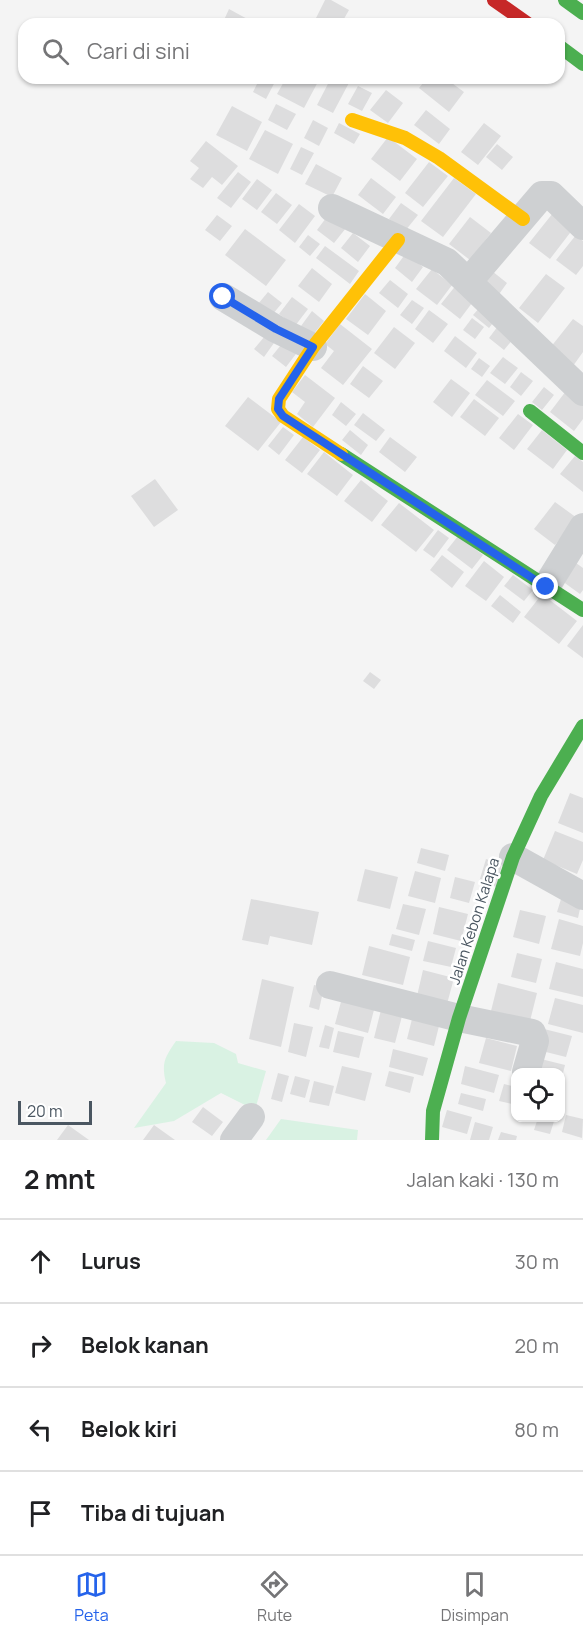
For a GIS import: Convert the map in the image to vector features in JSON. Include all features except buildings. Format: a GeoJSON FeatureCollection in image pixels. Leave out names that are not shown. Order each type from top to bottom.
{"type":"FeatureCollection","features":[{"type":"Feature","properties":{"kind":"main road"},"geometry":{"type":"LineString","coordinates":[[494,0],[520,18]]}},
{"type":"Feature","properties":{"kind":"main road"},"geometry":{"type":"LineString","coordinates":[[565,0],[583,13]]}},
{"type":"Feature","properties":{"kind":"main road"},"geometry":{"type":"LineString","coordinates":[[565,50],[583,64]]}},
{"type":"Feature","properties":{"kind":"main road"},"geometry":{"type":"LineString","coordinates":[[352,120],[405,138],[439,158],[523,219]]}},
{"type":"Feature","properties":{"kind":"main road"},"geometry":{"type":"LineString","coordinates":[[398,240],[313,347],[279,399],[278,409],[283,416],[583,610]]}},
{"type":"Feature","properties":{"kind":"main road"},"geometry":{"type":"LineString","coordinates":[[530,411],[583,453]]}},
{"type":"Feature","properties":{"kind":"main road","name":"Jalan Kebon Kalapa"},"geometry":{"type":"LineString","coordinates":[[432,1140],[433,1111],[459,1018],[513,857],[541,796],[583,726]]}},
{"type":"Feature","properties":{"kind":"street"},"geometry":{"type":"LineString","coordinates":[[468,282],[540,196],[551,195],[583,226]]}},
{"type":"Feature","properties":{"kind":"street"},"geometry":{"type":"LineString","coordinates":[[332,208],[447,262],[583,392]]}},
{"type":"Feature","properties":{"kind":"street"},"geometry":{"type":"LineString","coordinates":[[223,297],[276,329],[313,347]]}},
{"type":"Feature","properties":{"kind":"street"},"geometry":{"type":"LineString","coordinates":[[546,587],[583,527]]}},
{"type":"Feature","properties":{"kind":"street"},"geometry":{"type":"LineString","coordinates":[[513,857],[583,896]]}},
{"type":"Feature","properties":{"kind":"street"},"geometry":{"type":"LineString","coordinates":[[330,985],[459,1018],[532,1033],[535,1041],[527,1068]]}},
{"type":"Feature","properties":{"kind":"street"},"geometry":{"type":"LineString","coordinates":[[234,1140],[251,1117]]}},
{"type":"Feature","properties":{"kind":"green space"},"geometry":{"type":"Polygon","coordinates":[[[176,1041],[214,1043],[236,1054],[238,1063],[266,1071],[255,1110],[221,1093],[174,1121],[134,1128],[166,1083],[165,1060],[176,1041]]]}},
{"type":"Feature","properties":{"kind":"green space"},"geometry":{"type":"Polygon","coordinates":[[[281,1119],[358,1130],[357,1140],[266,1140],[281,1119]]]}},
{"type":"Feature","properties":{"kind":"traffic: fast"},"geometry":{"type":"LineString","coordinates":[[565,0],[583,13]]}},
{"type":"Feature","properties":{"kind":"traffic: fast"},"geometry":{"type":"LineString","coordinates":[[565,50],[583,64]]}},
{"type":"Feature","properties":{"kind":"traffic: fast"},"geometry":{"type":"LineString","coordinates":[[530,411],[583,453]]}},
{"type":"Feature","properties":{"kind":"traffic: fast"},"geometry":{"type":"LineString","coordinates":[[341,454],[583,610]]}},
{"type":"Feature","properties":{"kind":"traffic: fast"},"geometry":{"type":"LineString","coordinates":[[432,1140],[433,1111],[459,1018],[513,857],[541,796],[583,726]]}},
{"type":"Feature","properties":{"kind":"traffic: slow"},"geometry":{"type":"LineString","coordinates":[[352,120],[405,138],[439,158],[523,219]]}},
{"type":"Feature","properties":{"kind":"traffic: slow"},"geometry":{"type":"LineString","coordinates":[[341,454],[283,416],[278,409],[279,399],[313,347],[398,240]]}},
{"type":"Feature","properties":{"kind":"traffic: jam"},"geometry":{"type":"LineString","coordinates":[[494,0],[520,18]]}},
{"type":"Feature","properties":{"kind":"route"},"geometry":{"type":"LineString","coordinates":[[223,297],[276,329],[313,347],[279,399],[278,409],[283,416],[546,587]]}}]}
